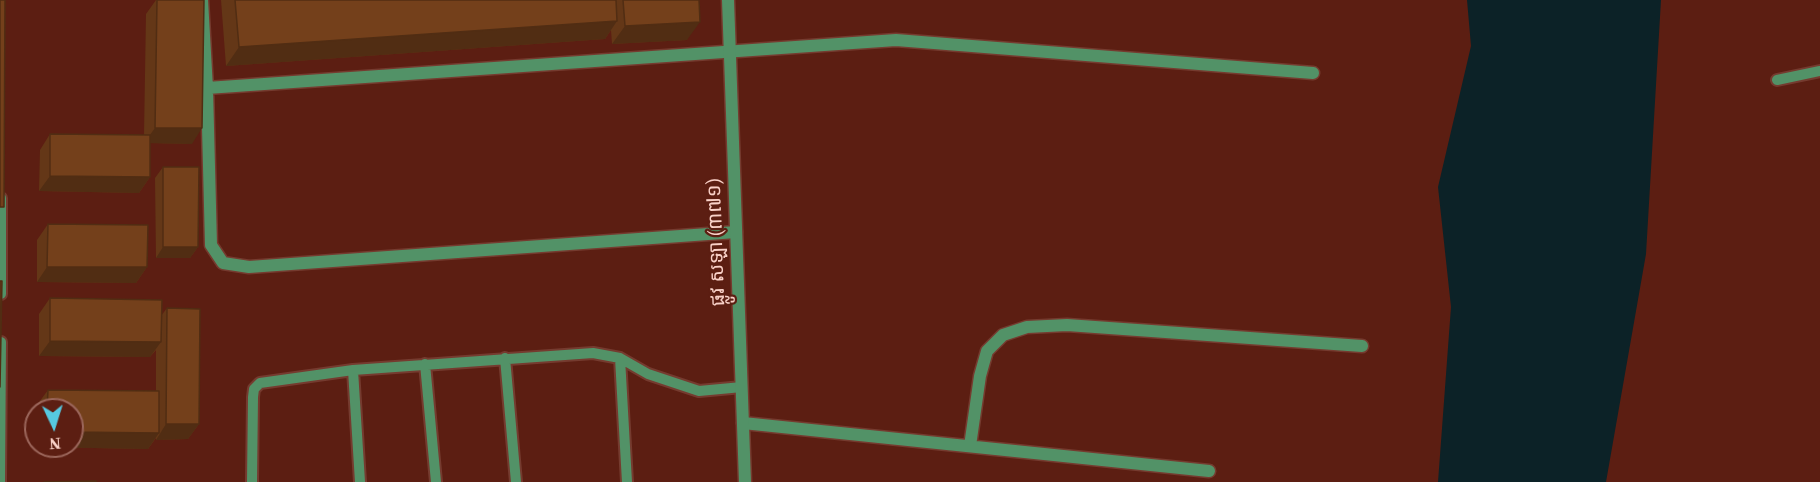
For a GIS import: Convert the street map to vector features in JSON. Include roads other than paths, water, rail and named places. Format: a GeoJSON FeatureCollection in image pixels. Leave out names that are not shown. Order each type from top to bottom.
{"type":"FeatureCollection","features":[{"type":"Feature","properties":{"kind":"street"},"geometry":{"type":"LineString","coordinates":[[202,0],[211,245],[223,263],[249,267],[736,232]]}},
{"type":"Feature","properties":{"kind":"street","name":"ផ្លូវ សឡា (៣៧១)"},"geometry":{"type":"LineString","coordinates":[[729,0],[745,482]]}},
{"type":"Feature","properties":{"kind":"street"},"geometry":{"type":"LineString","coordinates":[[207,88],[896,40],[1313,73]]}},
{"type":"Feature","properties":{"kind":"street"},"geometry":{"type":"LineString","coordinates":[[970,446],[980,376],[987,351],[1003,335],[1027,327],[1067,325],[1362,346]]}},
{"type":"Feature","properties":{"kind":"street"},"geometry":{"type":"LineString","coordinates":[[743,423],[1209,471]]}},
{"type":"Feature","properties":{"kind":"lane"},"geometry":{"type":"LineString","coordinates":[[1777,80],[1820,71]]}},
{"type":"Feature","properties":{"kind":"lane"},"geometry":{"type":"LineString","coordinates":[[1,188],[1,306]]}},
{"type":"Feature","properties":{"kind":"lane"},"geometry":{"type":"LineString","coordinates":[[0,482],[1,329]]}},
{"type":"Feature","properties":{"kind":"lane"},"geometry":{"type":"LineString","coordinates":[[252,482],[253,397],[256,385],[353,370],[593,353],[620,358],[648,374],[699,391],[741,387]]}},
{"type":"Feature","properties":{"kind":"lane"},"geometry":{"type":"LineString","coordinates":[[506,358],[516,482]]}},
{"type":"Feature","properties":{"kind":"lane"},"geometry":{"type":"LineString","coordinates":[[620,358],[627,482]]}},
{"type":"Feature","properties":{"kind":"lane"},"geometry":{"type":"LineString","coordinates":[[425,364],[436,482]]}},
{"type":"Feature","properties":{"kind":"lane"},"geometry":{"type":"LineString","coordinates":[[353,370],[360,482]]}},
{"type":"Feature","properties":{"kind":"water"},"geometry":{"type":"Polygon","coordinates":[[[1467,0],[1661,0],[1646,254],[1606,482],[1438,482],[1451,307],[1438,187],[1471,46],[1467,0]]]}}]}
